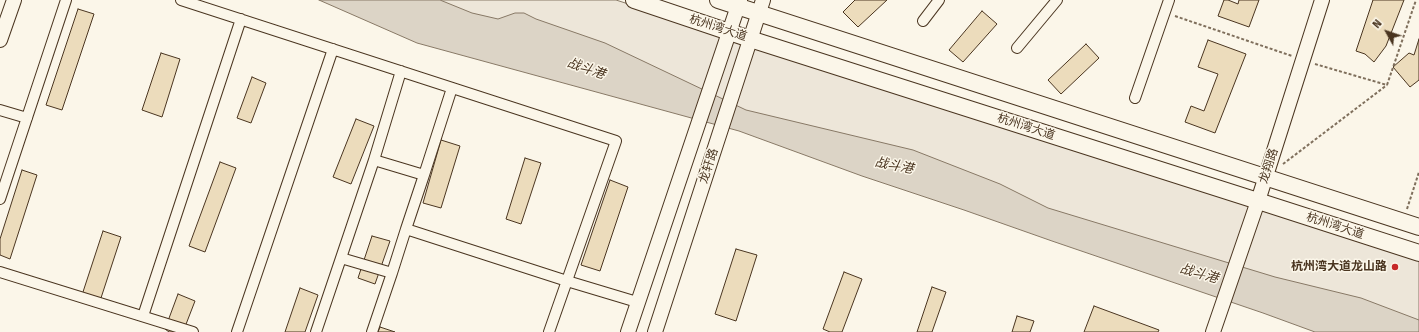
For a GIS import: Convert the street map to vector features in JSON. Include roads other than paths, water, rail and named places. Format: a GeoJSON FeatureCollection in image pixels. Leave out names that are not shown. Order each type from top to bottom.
{"type":"FeatureCollection","features":[{"type":"Feature","properties":{"kind":"main road","name":"杭州湾大道"},"geometry":{"type":"LineString","coordinates":[[634,0],[750,39],[1419,253]]}},
{"type":"Feature","properties":{"kind":"main road","name":"杭州湾大道"},"geometry":{"type":"LineString","coordinates":[[718,0],[761,7],[1419,227]]}},
{"type":"Feature","properties":{"kind":"street"},"geometry":{"type":"LineString","coordinates":[[0,40],[14,0]]}},
{"type":"Feature","properties":{"kind":"street"},"geometry":{"type":"LineString","coordinates":[[0,199],[66,0]]}},
{"type":"Feature","properties":{"kind":"street"},"geometry":{"type":"LineString","coordinates":[[181,0],[616,141],[549,332]]}},
{"type":"Feature","properties":{"kind":"street"},"geometry":{"type":"LineString","coordinates":[[923,21],[939,0]]}},
{"type":"Feature","properties":{"kind":"street"},"geometry":{"type":"LineString","coordinates":[[1017,48],[1057,0]]}},
{"type":"Feature","properties":{"kind":"street"},"geometry":{"type":"LineString","coordinates":[[1135,98],[1169,0]]}},
{"type":"Feature","properties":{"kind":"street","name":"龙翔路"},"geometry":{"type":"LineString","coordinates":[[1213,332],[1266,177],[1322,0]]}},
{"type":"Feature","properties":{"kind":"street"},"geometry":{"type":"LineString","coordinates":[[628,332],[739,3]]}},
{"type":"Feature","properties":{"kind":"street","name":"龙轩路"},"geometry":{"type":"LineString","coordinates":[[655,332],[761,7]]}},
{"type":"Feature","properties":{"kind":"street"},"geometry":{"type":"LineString","coordinates":[[142,316],[241,19]]}},
{"type":"Feature","properties":{"kind":"street"},"geometry":{"type":"LineString","coordinates":[[237,332],[333,49]]}},
{"type":"Feature","properties":{"kind":"street"},"geometry":{"type":"LineString","coordinates":[[316,332],[374,160],[401,71]]}},
{"type":"Feature","properties":{"kind":"street"},"geometry":{"type":"LineString","coordinates":[[372,332],[452,88]]}},
{"type":"Feature","properties":{"kind":"street"},"geometry":{"type":"LineString","coordinates":[[0,110],[27,118]]}},
{"type":"Feature","properties":{"kind":"street"},"geometry":{"type":"LineString","coordinates":[[374,160],[424,175]]}},
{"type":"Feature","properties":{"kind":"street"},"geometry":{"type":"LineString","coordinates":[[406,229],[637,302]]}},
{"type":"Feature","properties":{"kind":"street"},"geometry":{"type":"LineString","coordinates":[[340,258],[392,273]]}},
{"type":"Feature","properties":{"kind":"street"},"geometry":{"type":"LineString","coordinates":[[0,272],[194,332]]}},
{"type":"Feature","properties":{"kind":"water","name":"战斗港"},"geometry":{"type":"Polygon","coordinates":[[[319,0],[440,0],[472,13],[498,19],[515,13],[524,13],[536,19],[605,43],[746,110],[913,150],[1000,184],[1048,208],[1275,277],[1361,298],[1419,320],[1419,332],[1315,332],[862,176],[739,131],[417,43],[319,0]]]}},
{"type":"Feature","properties":{"kind":"place","name":"杭州湾大道龙山路"},"geometry":{"type":"Point","coordinates":[1395,267]}}]}
